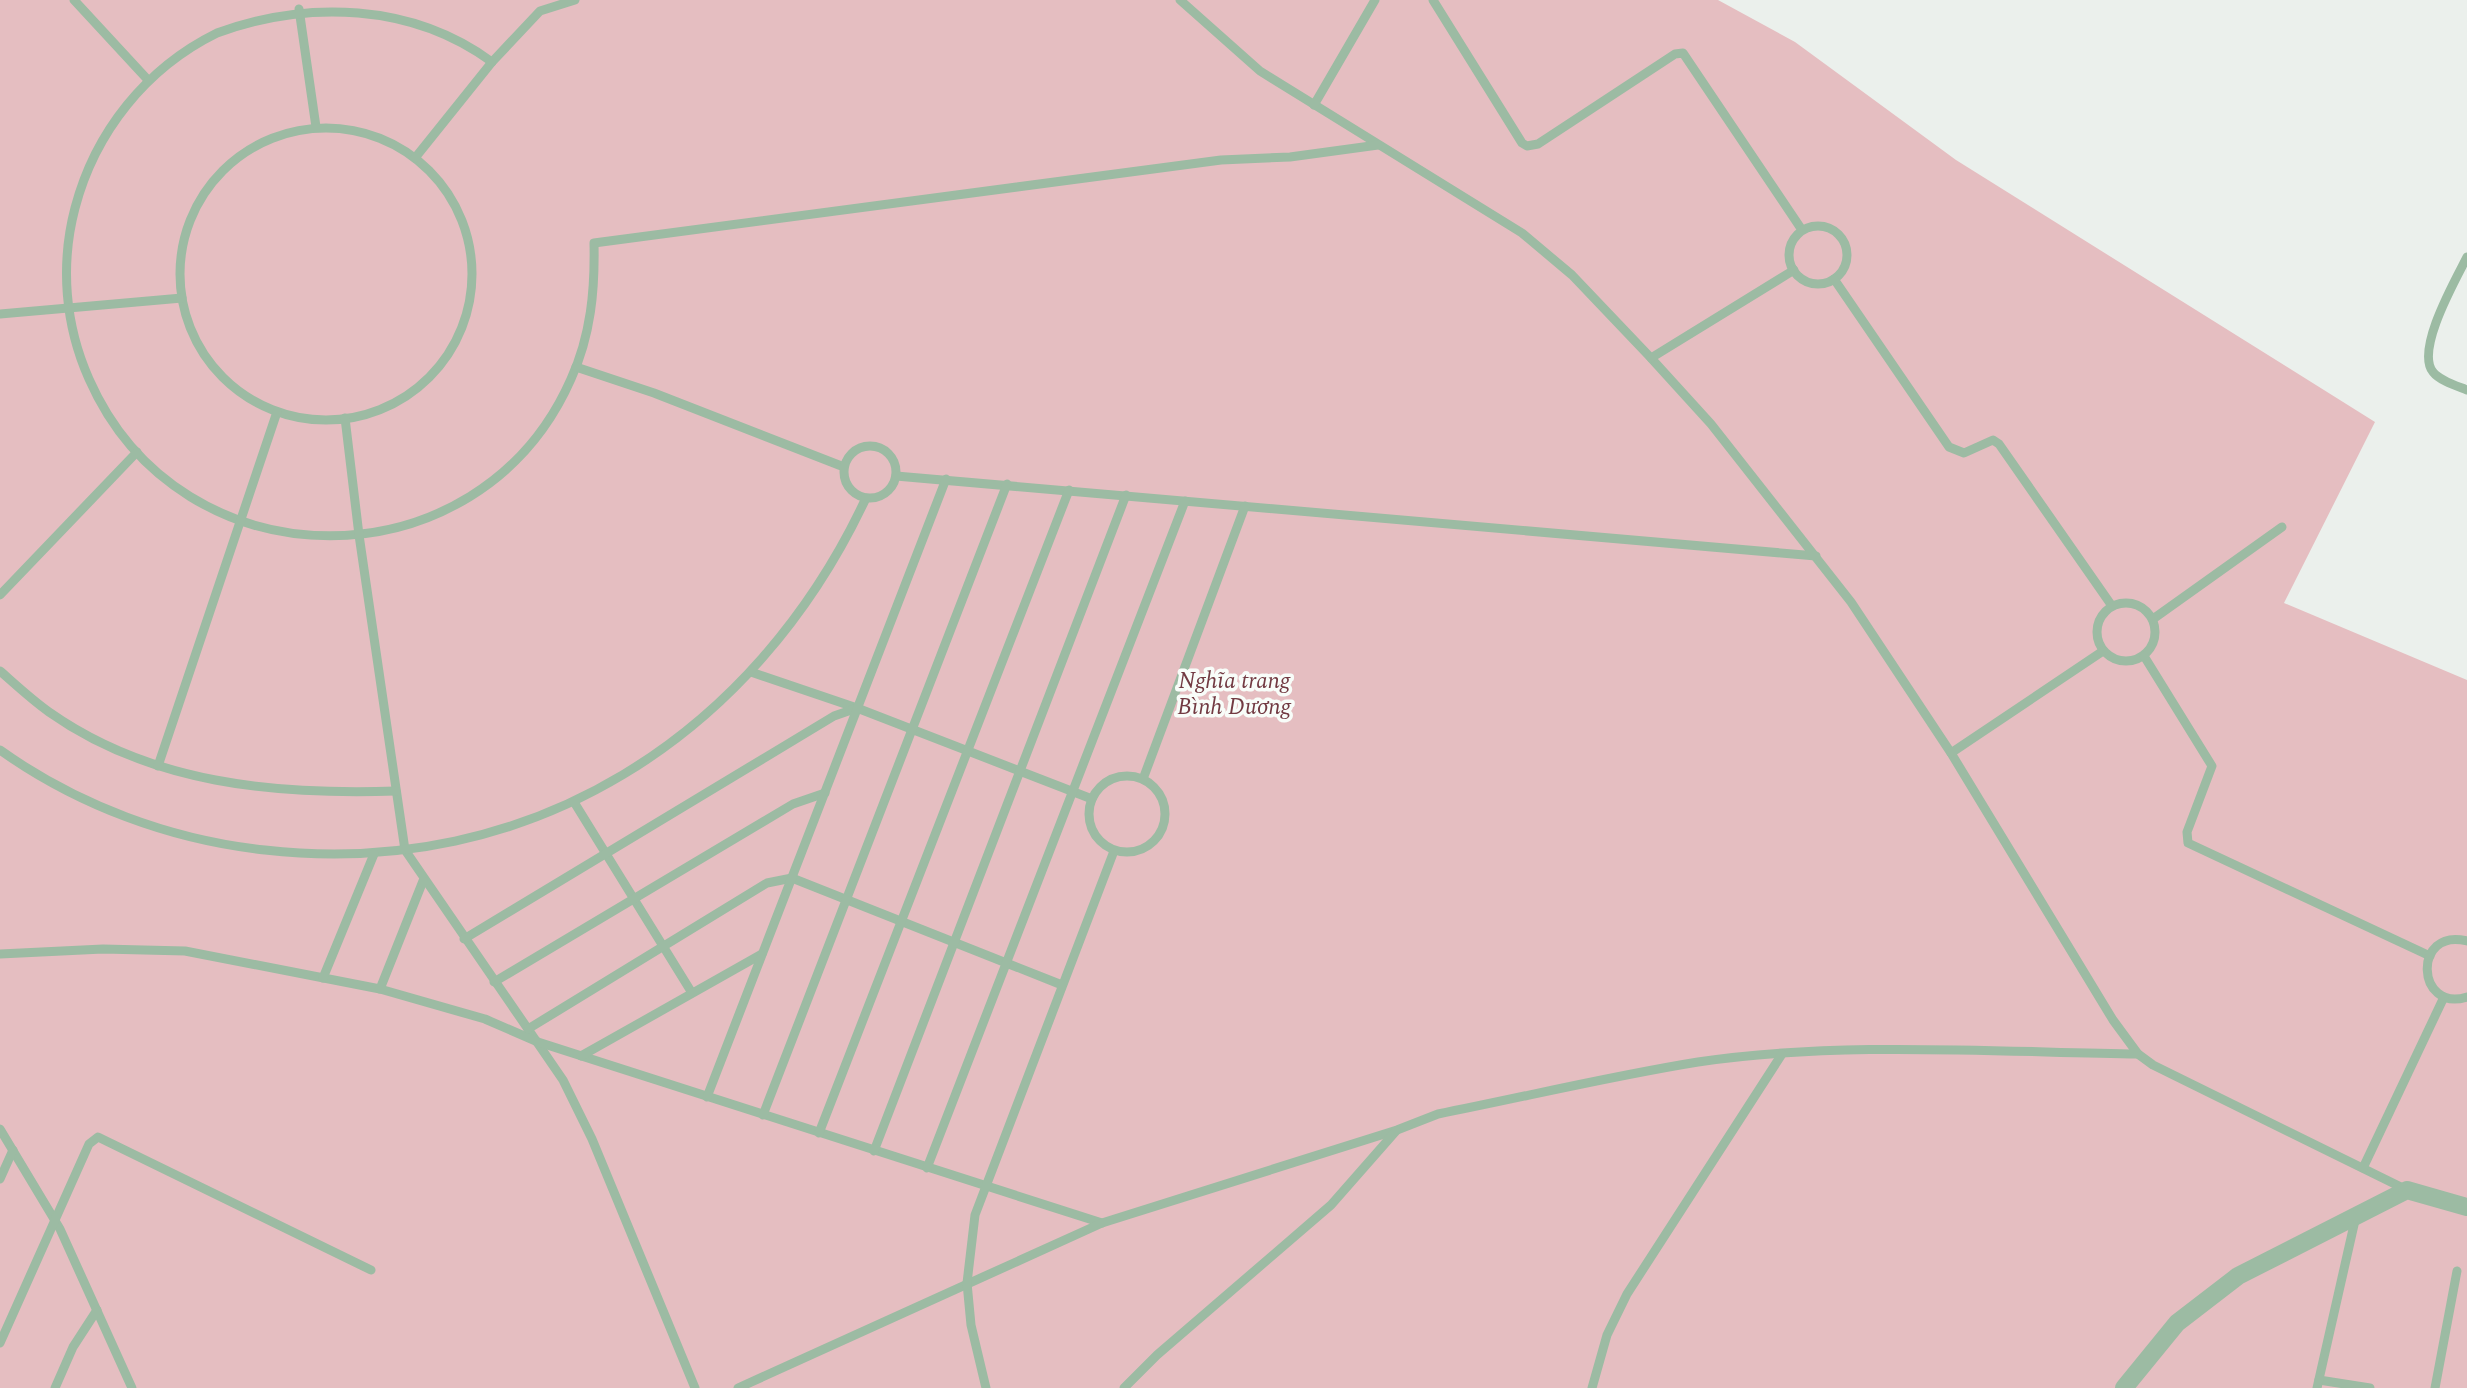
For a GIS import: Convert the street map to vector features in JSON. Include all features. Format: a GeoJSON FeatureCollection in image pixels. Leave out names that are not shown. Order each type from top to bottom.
{"type":"FeatureCollection","features":[{"type":"Feature","properties":{"kind":"street"},"geometry":{"type":"LineString","coordinates":[[2124,1388],[2177,1323],[2238,1276],[2407,1191],[2467,1207]]}},
{"type":"Feature","properties":{"kind":"lane"},"geometry":{"type":"LineString","coordinates":[[74,0],[149,80]]}},
{"type":"Feature","properties":{"kind":"lane"},"geometry":{"type":"LineString","coordinates":[[415,158],[492,62],[540,11],[552,6],[568,5],[575,0]]}},
{"type":"Feature","properties":{"kind":"lane"},"geometry":{"type":"LineString","coordinates":[[1180,0],[1260,71],[1522,233],[1572,275],[1711,424],[1852,602],[1951,753],[2113,1020],[2138,1054],[2153,1065],[2407,1191]]}},
{"type":"Feature","properties":{"kind":"lane"},"geometry":{"type":"LineString","coordinates":[[1314,105],[1375,0]]}},
{"type":"Feature","properties":{"kind":"lane"},"geometry":{"type":"LineString","coordinates":[[1433,0],[1527,146],[1538,144],[1675,54],[1684,52],[1802,230]]}},
{"type":"Feature","properties":{"kind":"lane"},"geometry":{"type":"LineString","coordinates":[[492,62],[455,38],[401,16],[344,7],[299,9],[258,17],[230,27],[179,55],[149,80],[117,117],[102,141],[78,195],[67,252],[67,306],[83,366],[95,393],[110,418],[137,452],[176,488],[240,523],[301,536],[359,536],[386,531],[438,514],[485,486],[506,469],[543,428],[576,367],[593,302],[593,243],[1222,160],[1290,157],[1378,145]]}},
{"type":"Feature","properties":{"kind":"lane"},"geometry":{"type":"LineString","coordinates":[[299,9],[317,127]]}},
{"type":"Feature","properties":{"kind":"lane"},"geometry":{"type":"LineString","coordinates":[[317,127],[360,131],[389,142],[415,158],[444,188],[463,225],[471,265],[468,307],[452,346],[427,379],[393,403],[345,418],[313,420],[277,412],[253,401],[221,376],[197,342],[182,298],[181,261],[184,240],[199,202],[211,184],[233,162],[258,144],[317,127]]}},
{"type":"Feature","properties":{"kind":"lane"},"geometry":{"type":"LineString","coordinates":[[1820,225],[1837,232],[1843,239],[1846,265],[1834,279],[1826,283],[1808,282],[1794,270],[1789,253],[1796,236],[1802,230],[1820,225]]}},
{"type":"Feature","properties":{"kind":"lane"},"geometry":{"type":"LineString","coordinates":[[2467,257],[2437,318],[2428,360],[2433,372],[2467,390]]}},
{"type":"Feature","properties":{"kind":"lane"},"geometry":{"type":"LineString","coordinates":[[1651,358],[1794,270]]}},
{"type":"Feature","properties":{"kind":"lane"},"geometry":{"type":"LineString","coordinates":[[1834,279],[1949,447],[1964,453],[1985,442],[1993,440],[1999,444],[2112,606]]}},
{"type":"Feature","properties":{"kind":"lane"},"geometry":{"type":"LineString","coordinates":[[0,314],[67,306],[182,298]]}},
{"type":"Feature","properties":{"kind":"lane"},"geometry":{"type":"LineString","coordinates":[[576,367],[691,407],[844,467]]}},
{"type":"Feature","properties":{"kind":"lane"},"geometry":{"type":"LineString","coordinates":[[158,766],[277,412]]}},
{"type":"Feature","properties":{"kind":"lane"},"geometry":{"type":"LineString","coordinates":[[345,418],[359,536],[405,850],[423,881],[563,1080],[592,1139],[695,1388]]}},
{"type":"Feature","properties":{"kind":"lane"},"geometry":{"type":"LineString","coordinates":[[867,446],[876,446],[890,455],[896,475],[885,494],[866,498],[849,489],[844,467],[852,453],[867,446]]}},
{"type":"Feature","properties":{"kind":"lane"},"geometry":{"type":"LineString","coordinates":[[0,595],[137,452]]}},
{"type":"Feature","properties":{"kind":"lane"},"geometry":{"type":"LineString","coordinates":[[896,475],[1816,556]]}},
{"type":"Feature","properties":{"kind":"lane"},"geometry":{"type":"LineString","coordinates":[[707,1097],[946,479]]}},
{"type":"Feature","properties":{"kind":"lane"},"geometry":{"type":"LineString","coordinates":[[763,1115],[1007,484]]}},
{"type":"Feature","properties":{"kind":"lane"},"geometry":{"type":"LineString","coordinates":[[819,1133],[1069,490]]}},
{"type":"Feature","properties":{"kind":"lane"},"geometry":{"type":"LineString","coordinates":[[874,1151],[1126,495]]}},
{"type":"Feature","properties":{"kind":"lane"},"geometry":{"type":"LineString","coordinates":[[0,750],[84,799],[163,829],[245,848],[287,853],[374,855],[494,832],[574,802],[676,740],[751,672],[793,624],[816,590],[866,498]]}},
{"type":"Feature","properties":{"kind":"lane"},"geometry":{"type":"LineString","coordinates":[[927,1168],[1185,501]]}},
{"type":"Feature","properties":{"kind":"lane"},"geometry":{"type":"LineString","coordinates":[[1143,779],[1245,506]]}},
{"type":"Feature","properties":{"kind":"lane"},"geometry":{"type":"LineString","coordinates":[[2153,619],[2282,527]]}},
{"type":"Feature","properties":{"kind":"lane"},"geometry":{"type":"LineString","coordinates":[[2137,605],[2153,619],[2154,643],[2144,656],[2124,662],[2103,651],[2097,631],[2104,613],[2112,606],[2137,605]]}},
{"type":"Feature","properties":{"kind":"lane"},"geometry":{"type":"LineString","coordinates":[[1951,753],[2103,651]]}},
{"type":"Feature","properties":{"kind":"lane"},"geometry":{"type":"LineString","coordinates":[[2144,656],[2212,766],[2187,832],[2188,843],[2430,956]]}},
{"type":"Feature","properties":{"kind":"lane"},"geometry":{"type":"LineString","coordinates":[[0,671],[48,712],[120,752],[158,766],[238,786],[280,791],[396,791]]}},
{"type":"Feature","properties":{"kind":"lane"},"geometry":{"type":"LineString","coordinates":[[751,672],[857,708],[1092,799]]}},
{"type":"Feature","properties":{"kind":"lane"},"geometry":{"type":"LineString","coordinates":[[464,939],[834,716],[857,708]]}},
{"type":"Feature","properties":{"kind":"lane"},"geometry":{"type":"LineString","coordinates":[[1122,776],[1143,779],[1160,795],[1164,806],[1162,829],[1157,839],[1138,851],[1114,851],[1098,840],[1092,831],[1088,812],[1092,799],[1102,784],[1112,779],[1122,776]]}},
{"type":"Feature","properties":{"kind":"lane"},"geometry":{"type":"LineString","coordinates":[[494,982],[793,804],[825,793]]}},
{"type":"Feature","properties":{"kind":"lane"},"geometry":{"type":"LineString","coordinates":[[574,802],[692,993]]}},
{"type":"Feature","properties":{"kind":"lane"},"geometry":{"type":"LineString","coordinates":[[986,1388],[971,1325],[967,1283],[975,1215],[1114,851]]}},
{"type":"Feature","properties":{"kind":"lane"},"geometry":{"type":"LineString","coordinates":[[323,978],[374,855]]}},
{"type":"Feature","properties":{"kind":"lane"},"geometry":{"type":"LineString","coordinates":[[528,1029],[767,883],[792,878],[1062,985]]}},
{"type":"Feature","properties":{"kind":"lane"},"geometry":{"type":"LineString","coordinates":[[380,989],[423,881]]}},
{"type":"Feature","properties":{"kind":"lane"},"geometry":{"type":"LineString","coordinates":[[2467,941],[2450,940],[2441,943],[2430,956],[2427,976],[2436,992],[2444,997],[2467,997]]}},
{"type":"Feature","properties":{"kind":"lane"},"geometry":{"type":"LineString","coordinates":[[0,954],[103,949],[185,951],[380,989],[485,1019],[538,1042],[1102,1223]]}},
{"type":"Feature","properties":{"kind":"lane"},"geometry":{"type":"LineString","coordinates":[[581,1056],[762,954]]}},
{"type":"Feature","properties":{"kind":"lane"},"geometry":{"type":"LineString","coordinates":[[2363,1168],[2444,997]]}},
{"type":"Feature","properties":{"kind":"lane"},"geometry":{"type":"LineString","coordinates":[[738,1388],[1102,1223],[1397,1130],[1438,1114],[1699,1062],[1782,1054],[1894,1051],[2138,1054]]}},
{"type":"Feature","properties":{"kind":"lane"},"geometry":{"type":"LineString","coordinates":[[1592,1388],[1607,1335],[1627,1294],[1782,1054]]}},
{"type":"Feature","properties":{"kind":"lane"},"geometry":{"type":"LineString","coordinates":[[0,1129],[55,1220],[131,1387]]}},
{"type":"Feature","properties":{"kind":"lane"},"geometry":{"type":"LineString","coordinates":[[1124,1388],[1157,1355],[1331,1205],[1397,1130]]}},
{"type":"Feature","properties":{"kind":"lane"},"geometry":{"type":"LineString","coordinates":[[0,1343],[89,1144],[98,1137],[371,1270]]}},
{"type":"Feature","properties":{"kind":"lane"},"geometry":{"type":"LineString","coordinates":[[0,1179],[13,1150]]}},
{"type":"Feature","properties":{"kind":"lane"},"geometry":{"type":"LineString","coordinates":[[2356,1216],[2318,1384],[2370,1388]]}},
{"type":"Feature","properties":{"kind":"lane"},"geometry":{"type":"LineString","coordinates":[[2435,1388],[2457,1271]]}},
{"type":"Feature","properties":{"kind":"lane"},"geometry":{"type":"LineString","coordinates":[[55,1388],[73,1347],[97,1310]]}},
{"type":"Feature","properties":{"kind":"green space","name":"Nghĩa trang Bình Dương"},"geometry":{"type":"Polygon","coordinates":[[[0,0],[1718,0],[1795,42],[1956,160],[2375,422],[2284,603],[2467,680],[2467,1388],[0,1388],[0,0]]]}}]}
